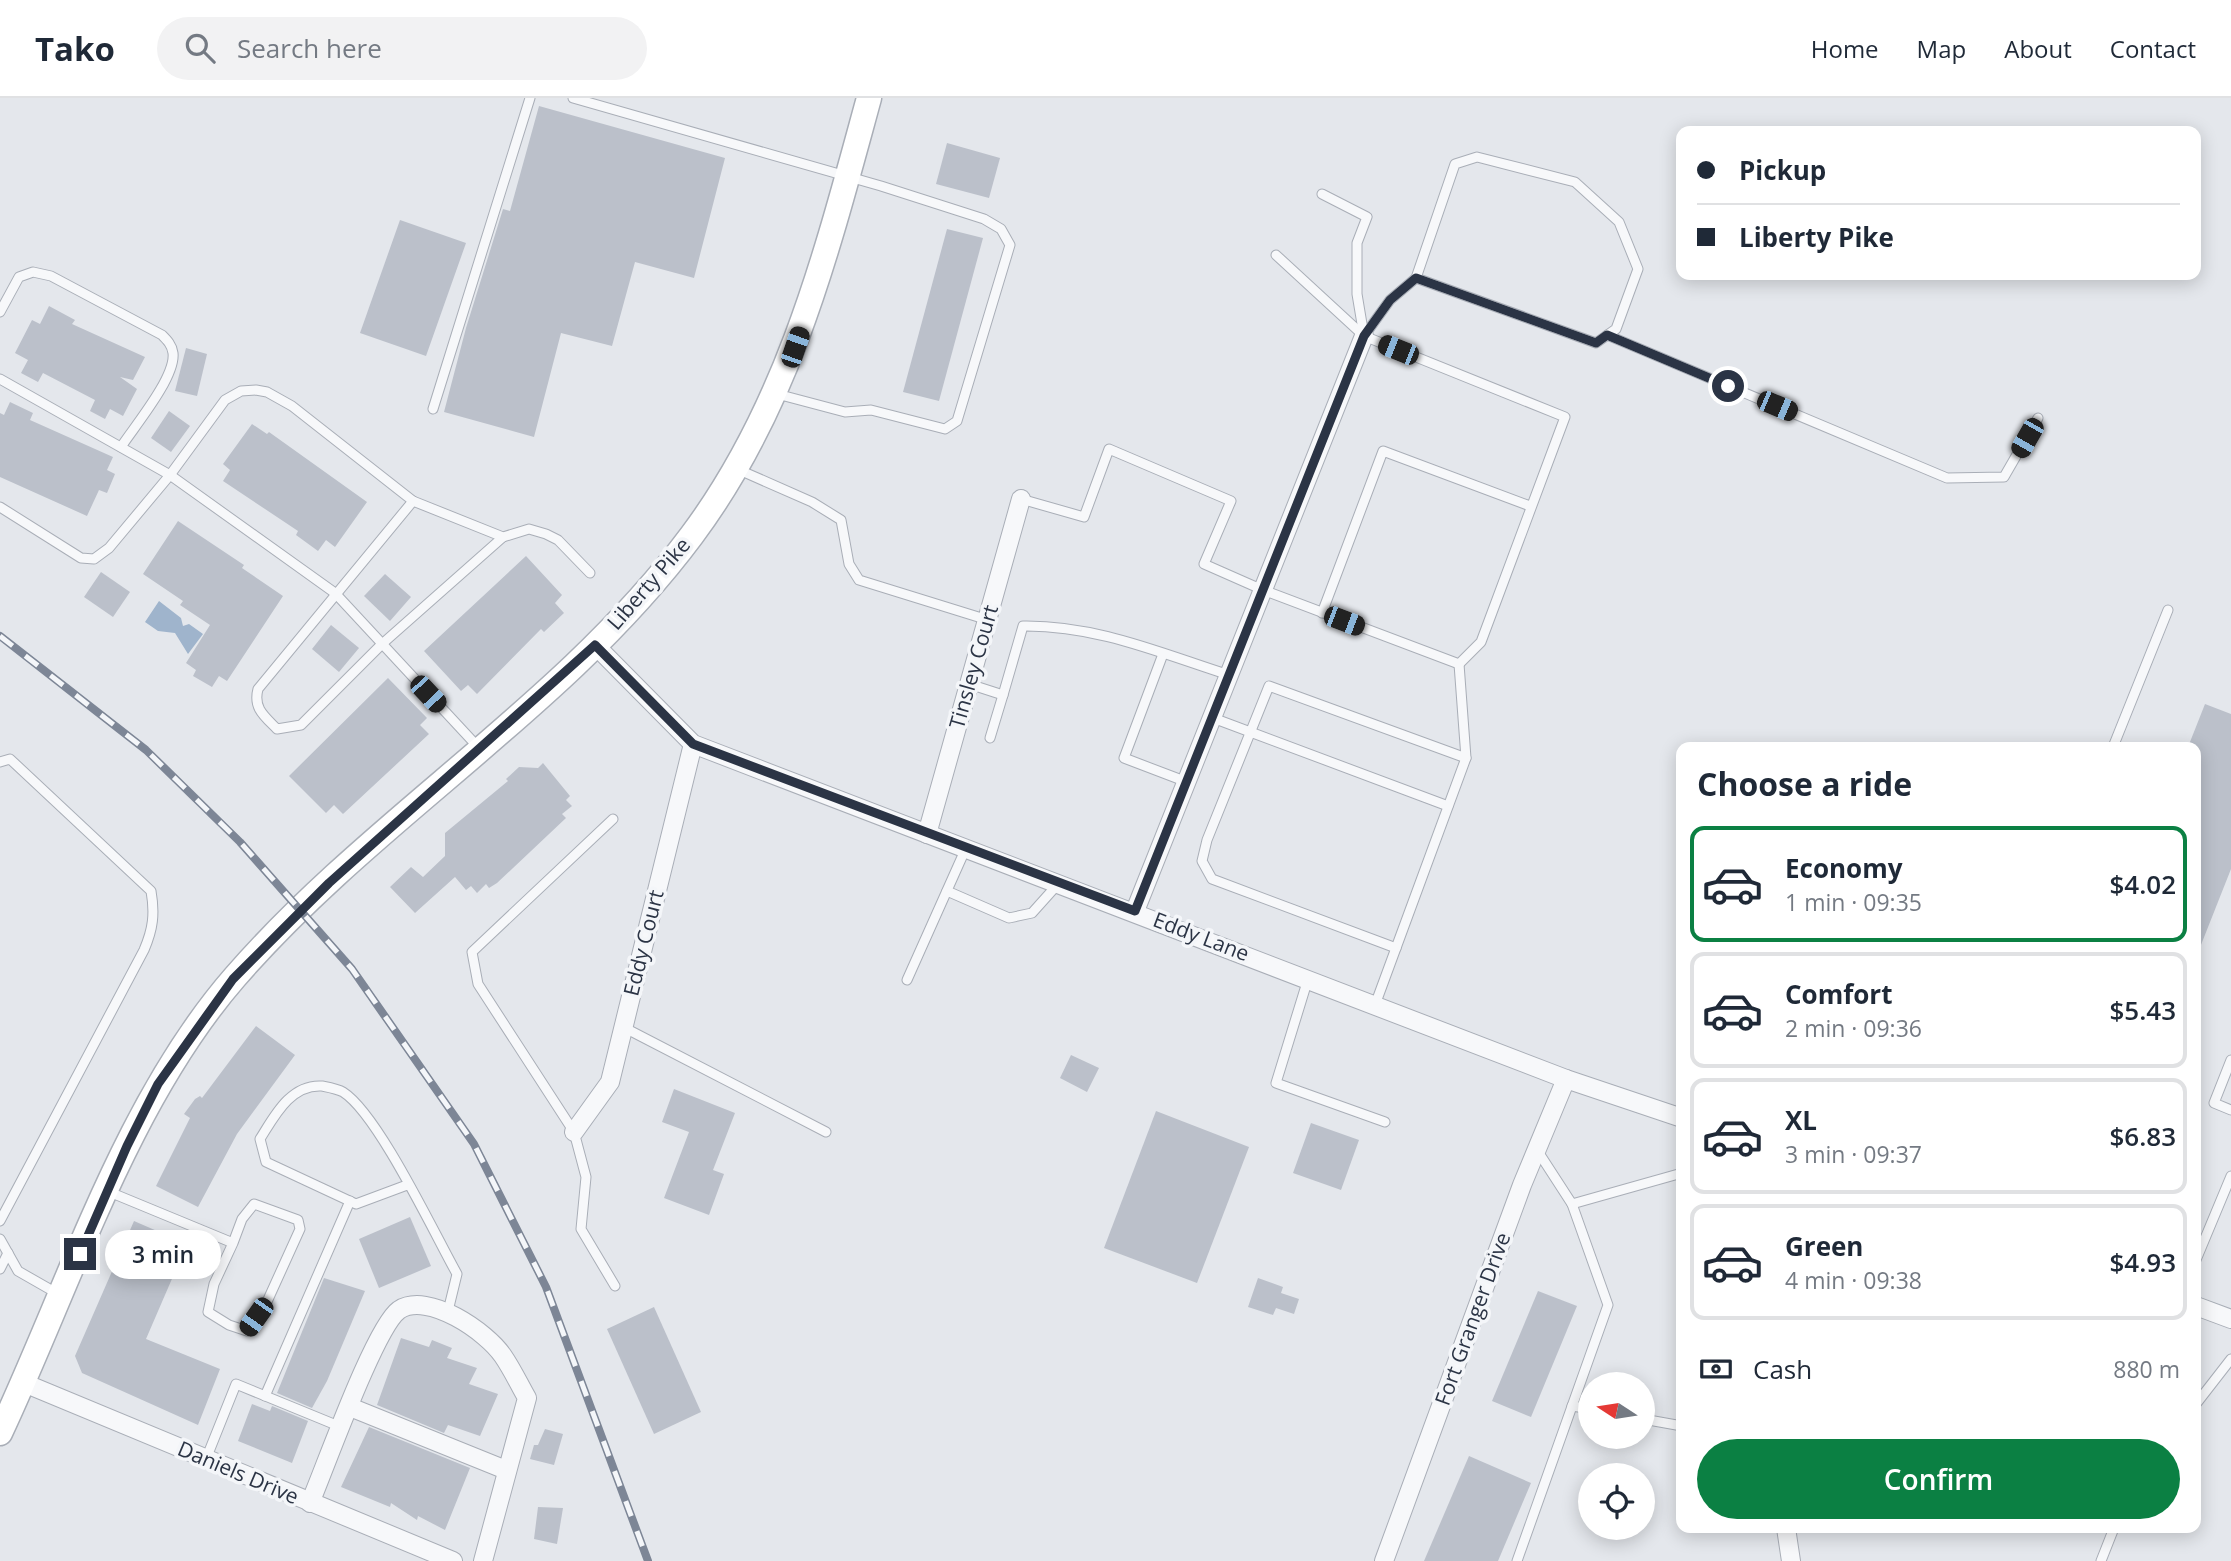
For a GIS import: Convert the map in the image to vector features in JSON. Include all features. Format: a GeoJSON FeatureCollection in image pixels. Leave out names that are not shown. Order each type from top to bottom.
{"type":"FeatureCollection","features":[{"type":"Feature","properties":{"kind":"street","name":"Liberty Pike"},"geometry":{"type":"LineString","coordinates":[[0,1433],[107,1191],[158,1084],[233,979],[310,900],[595,645],[662,573],[694,533],[735,468],[775,394],[795,347],[823,264],[869,98]]}},
{"type":"Feature","properties":{"kind":"street"},"geometry":{"type":"LineString","coordinates":[[1135,911],[1364,336]]}},
{"type":"Feature","properties":{"kind":"street","name":"Tinsley Court"},"geometry":{"type":"LineString","coordinates":[[927,834],[1021,499]]}},
{"type":"Feature","properties":{"kind":"street","name":"Eddy Lane"},"geometry":{"type":"LineString","coordinates":[[595,645],[693,744],[1135,911],[1566,1079],[1676,1116]]}},
{"type":"Feature","properties":{"kind":"street","name":"Eddy Court"},"geometry":{"type":"LineString","coordinates":[[574,1132],[610,1082],[693,744]]}},
{"type":"Feature","properties":{"kind":"street","name":"Fort Granger Drive"},"geometry":{"type":"LineString","coordinates":[[1384,1561],[1566,1079]]}},
{"type":"Feature","properties":{"kind":"street"},"geometry":{"type":"LineString","coordinates":[[310,1503],[379,1336],[398,1311],[414,1304],[448,1311],[502,1354],[527,1398],[483,1561]]}},
{"type":"Feature","properties":{"kind":"street"},"geometry":{"type":"LineString","coordinates":[[2201,1308],[2231,1319]]}},
{"type":"Feature","properties":{"kind":"street","name":"Daniels Drive"},"geometry":{"type":"LineString","coordinates":[[24,1383],[453,1561]]}},
{"type":"Feature","properties":{"kind":"street"},"geometry":{"type":"LineString","coordinates":[[350,1407],[506,1470]]}},
{"type":"Feature","properties":{"kind":"street"},"geometry":{"type":"LineString","coordinates":[[1787,1533],[1791,1561]]}},
{"type":"Feature","properties":{"kind":"lane"},"geometry":{"type":"LineString","coordinates":[[433,409],[530,98]]}},
{"type":"Feature","properties":{"kind":"lane"},"geometry":{"type":"LineString","coordinates":[[573,98],[984,219],[1001,229],[1010,245],[957,421],[945,429],[871,410],[845,412],[775,394]]}},
{"type":"Feature","properties":{"kind":"lane"},"geometry":{"type":"LineString","coordinates":[[1364,336],[1390,300],[1416,278],[1455,164],[1477,156],[1575,182],[1619,222],[1638,269],[1616,329],[1596,343],[1416,278]]}},
{"type":"Feature","properties":{"kind":"lane"},"geometry":{"type":"LineString","coordinates":[[1322,194],[1367,217],[1357,243],[1357,294],[1364,336]]}},
{"type":"Feature","properties":{"kind":"lane"},"geometry":{"type":"LineString","coordinates":[[1276,255],[1364,336],[1564,417],[1481,642],[1459,664],[1466,758],[1375,1005]]}},
{"type":"Feature","properties":{"kind":"lane"},"geometry":{"type":"LineString","coordinates":[[0,312],[4,294],[19,277],[33,272],[51,276],[162,335],[170,343],[173,354],[170,373],[121,447]]}},
{"type":"Feature","properties":{"kind":"lane"},"geometry":{"type":"LineString","coordinates":[[1607,335],[1947,478],[2004,477],[2038,418]]}},
{"type":"Feature","properties":{"kind":"lane"},"geometry":{"type":"LineString","coordinates":[[0,379],[170,475],[337,595],[479,749]]}},
{"type":"Feature","properties":{"kind":"lane"},"geometry":{"type":"LineString","coordinates":[[0,507],[81,558],[94,559],[109,548],[170,475],[225,400],[241,391],[256,390],[267,392],[292,406],[413,501],[503,537]]}},
{"type":"Feature","properties":{"kind":"lane"},"geometry":{"type":"LineString","coordinates":[[1021,499],[1084,517],[1109,449],[1231,501],[1204,564],[1263,590],[1459,664]]}},
{"type":"Feature","properties":{"kind":"lane"},"geometry":{"type":"LineString","coordinates":[[1322,613],[1383,451],[1530,506]]}},
{"type":"Feature","properties":{"kind":"lane"},"geometry":{"type":"LineString","coordinates":[[735,468],[812,502],[841,520],[849,564],[859,580],[988,620]]}},
{"type":"Feature","properties":{"kind":"lane"},"geometry":{"type":"LineString","coordinates":[[413,501],[258,689],[255,700],[258,710],[277,729],[301,725],[382,644],[503,537],[529,529],[546,534],[558,540],[590,573]]}},
{"type":"Feature","properties":{"kind":"lane"},"geometry":{"type":"LineString","coordinates":[[2115,742],[2168,610]]}},
{"type":"Feature","properties":{"kind":"lane"},"geometry":{"type":"LineString","coordinates":[[990,738],[1023,626],[1065,626],[1229,676]]}},
{"type":"Feature","properties":{"kind":"lane"},"geometry":{"type":"LineString","coordinates":[[1163,654],[1124,758],[1187,782]]}},
{"type":"Feature","properties":{"kind":"lane"},"geometry":{"type":"LineString","coordinates":[[969,684],[1003,695]]}},
{"type":"Feature","properties":{"kind":"lane"},"geometry":{"type":"LineString","coordinates":[[1396,948],[1212,879],[1202,861],[1207,841],[1269,686],[1466,758]]}},
{"type":"Feature","properties":{"kind":"lane"},"geometry":{"type":"LineString","coordinates":[[1213,718],[1448,806]]}},
{"type":"Feature","properties":{"kind":"lane"},"geometry":{"type":"LineString","coordinates":[[0,762],[10,759],[151,891],[154,912],[152,931],[144,950],[0,1221]]}},
{"type":"Feature","properties":{"kind":"lane"},"geometry":{"type":"LineString","coordinates":[[613,819],[472,952],[478,984],[574,1132],[586,1177],[581,1229],[615,1286]]}},
{"type":"Feature","properties":{"kind":"lane"},"geometry":{"type":"LineString","coordinates":[[907,980],[967,848]]}},
{"type":"Feature","properties":{"kind":"lane"},"geometry":{"type":"LineString","coordinates":[[947,891],[1009,918],[1032,913],[1059,883]]}},
{"type":"Feature","properties":{"kind":"lane"},"geometry":{"type":"LineString","coordinates":[[1308,979],[1276,1083],[1385,1122]]}},
{"type":"Feature","properties":{"kind":"lane"},"geometry":{"type":"LineString","coordinates":[[623,1027],[827,1132]]}},
{"type":"Feature","properties":{"kind":"lane"},"geometry":{"type":"LineString","coordinates":[[2231,1060],[2214,1103],[2231,1110]]}},
{"type":"Feature","properties":{"kind":"lane"},"geometry":{"type":"LineString","coordinates":[[407,1185],[356,1204],[266,1162],[260,1139],[282,1103],[302,1091],[321,1086],[342,1092],[374,1125],[457,1274],[448,1311]]}},
{"type":"Feature","properties":{"kind":"lane"},"geometry":{"type":"LineString","coordinates":[[1517,1561],[1608,1306],[1572,1204],[1537,1150]]}},
{"type":"Feature","properties":{"kind":"lane"},"geometry":{"type":"LineString","coordinates":[[1572,1204],[1676,1175]]}},
{"type":"Feature","properties":{"kind":"lane"},"geometry":{"type":"LineString","coordinates":[[2201,1249],[2231,1176]]}},
{"type":"Feature","properties":{"kind":"lane"},"geometry":{"type":"LineString","coordinates":[[107,1191],[233,1244]]}},
{"type":"Feature","properties":{"kind":"lane"},"geometry":{"type":"LineString","coordinates":[[265,1396],[349,1201]]}},
{"type":"Feature","properties":{"kind":"lane"},"geometry":{"type":"LineString","coordinates":[[254,1204],[298,1220],[300,1228],[266,1304],[247,1331],[229,1325],[208,1312],[214,1284],[233,1244],[242,1219],[254,1204]]}},
{"type":"Feature","properties":{"kind":"lane"},"geometry":{"type":"LineString","coordinates":[[0,1239],[18,1272],[62,1295]]}},
{"type":"Feature","properties":{"kind":"lane"},"geometry":{"type":"LineString","coordinates":[[0,1269],[8,1253]]}},
{"type":"Feature","properties":{"kind":"lane"},"geometry":{"type":"LineString","coordinates":[[2201,1398],[2231,1359]]}},
{"type":"Feature","properties":{"kind":"lane"},"geometry":{"type":"LineString","coordinates":[[206,1459],[236,1384],[342,1427]]}},
{"type":"Feature","properties":{"kind":"lane"},"geometry":{"type":"LineString","coordinates":[[1572,1406],[1578,1407]]}},
{"type":"Feature","properties":{"kind":"lane"},"geometry":{"type":"LineString","coordinates":[[1656,1421],[1676,1425]]}},
{"type":"Feature","properties":{"kind":"lane"},"geometry":{"type":"LineString","coordinates":[[2101,1561],[2112,1533]]}},
{"type":"Feature","properties":{"kind":"water"},"geometry":{"type":"Polygon","coordinates":[[[159,601],[181,618],[183,626],[189,624],[203,634],[188,654],[175,633],[158,631],[145,622],[159,601]]]}},
{"type":"Feature","properties":{"kind":"building"},"geometry":{"type":"Polygon","coordinates":[[[539,106],[725,158],[694,278],[635,262],[612,346],[561,333],[534,437],[444,412],[466,328],[503,209],[510,211],[539,106]]]}},
{"type":"Feature","properties":{"kind":"building"},"geometry":{"type":"Polygon","coordinates":[[[947,143],[1000,158],[989,198],[936,184],[947,143]]]}},
{"type":"Feature","properties":{"kind":"building"},"geometry":{"type":"Polygon","coordinates":[[[400,220],[466,243],[426,356],[360,333],[400,220]]]}},
{"type":"Feature","properties":{"kind":"building"},"geometry":{"type":"Polygon","coordinates":[[[947,229],[983,238],[939,401],[903,392],[947,229]]]}},
{"type":"Feature","properties":{"kind":"building"},"geometry":{"type":"Polygon","coordinates":[[[49,306],[75,320],[72,324],[145,357],[133,380],[120,377],[137,389],[123,416],[110,409],[105,419],[90,411],[95,400],[43,373],[38,382],[21,373],[28,360],[15,353],[32,320],[40,324],[49,306]]]}},
{"type":"Feature","properties":{"kind":"building"},"geometry":{"type":"Polygon","coordinates":[[[186,348],[207,354],[197,396],[175,391],[186,348]]]}},
{"type":"Feature","properties":{"kind":"building"},"geometry":{"type":"Polygon","coordinates":[[[10,402],[33,413],[30,420],[113,457],[107,470],[115,474],[107,493],[99,490],[87,516],[0,477],[0,413],[4,415],[10,402]]]}},
{"type":"Feature","properties":{"kind":"building"},"geometry":{"type":"Polygon","coordinates":[[[169,411],[190,426],[171,452],[151,438],[169,411]]]}},
{"type":"Feature","properties":{"kind":"building"},"geometry":{"type":"Polygon","coordinates":[[[252,424],[267,434],[269,432],[367,502],[335,547],[326,540],[318,551],[296,535],[298,531],[223,481],[230,470],[223,464],[252,424]]]}},
{"type":"Feature","properties":{"kind":"building"},"geometry":{"type":"Polygon","coordinates":[[[178,521],[244,565],[242,568],[283,596],[227,681],[219,676],[212,687],[193,676],[196,670],[186,663],[210,625],[180,605],[183,601],[143,574],[178,521]]]}},
{"type":"Feature","properties":{"kind":"building"},"geometry":{"type":"Polygon","coordinates":[[[526,556],[562,595],[555,603],[564,613],[544,632],[541,629],[477,694],[468,685],[461,691],[424,651],[526,556]]]}},
{"type":"Feature","properties":{"kind":"building"},"geometry":{"type":"Polygon","coordinates":[[[101,572],[130,592],[113,617],[84,597],[101,572]]]}},
{"type":"Feature","properties":{"kind":"building"},"geometry":{"type":"Polygon","coordinates":[[[385,574],[411,597],[390,621],[364,596],[385,574]]]}},
{"type":"Feature","properties":{"kind":"building"},"geometry":{"type":"Polygon","coordinates":[[[331,625],[359,648],[339,672],[312,649],[331,625]]]}},
{"type":"Feature","properties":{"kind":"building"},"geometry":{"type":"Polygon","coordinates":[[[388,678],[427,718],[420,725],[429,734],[343,814],[334,805],[326,813],[289,776],[388,678]]]}},
{"type":"Feature","properties":{"kind":"building"},"geometry":{"type":"Polygon","coordinates":[[[2205,704],[2231,714],[2231,869],[2201,945],[2201,742],[2190,742],[2205,704]]]}},
{"type":"Feature","properties":{"kind":"building"},"geometry":{"type":"Polygon","coordinates":[[[543,763],[570,796],[566,800],[572,806],[562,814],[566,818],[497,883],[489,888],[486,884],[477,893],[471,886],[466,890],[455,877],[415,913],[390,887],[411,867],[423,877],[445,856],[445,833],[508,781],[506,779],[519,767],[538,768],[543,763]]]}},
{"type":"Feature","properties":{"kind":"building"},"geometry":{"type":"Polygon","coordinates":[[[256,1026],[295,1055],[237,1134],[198,1207],[156,1186],[190,1118],[184,1114],[195,1099],[200,1096],[202,1098],[256,1026]]]}},
{"type":"Feature","properties":{"kind":"building"},"geometry":{"type":"Polygon","coordinates":[[[1071,1055],[1099,1068],[1087,1092],[1060,1078],[1071,1055]]]}},
{"type":"Feature","properties":{"kind":"building"},"geometry":{"type":"Polygon","coordinates":[[[674,1089],[735,1113],[713,1170],[724,1174],[709,1215],[664,1198],[689,1132],[662,1122],[674,1089]]]}},
{"type":"Feature","properties":{"kind":"building"},"geometry":{"type":"Polygon","coordinates":[[[1156,1111],[1249,1147],[1197,1283],[1104,1248],[1156,1111]]]}},
{"type":"Feature","properties":{"kind":"building"},"geometry":{"type":"Polygon","coordinates":[[[1311,1123],[1359,1140],[1341,1190],[1293,1173],[1311,1123]]]}},
{"type":"Feature","properties":{"kind":"building"},"geometry":{"type":"Polygon","coordinates":[[[410,1217],[431,1266],[379,1288],[359,1239],[410,1217]]]}},
{"type":"Feature","properties":{"kind":"building"},"geometry":{"type":"Polygon","coordinates":[[[134,1221],[187,1244],[146,1339],[220,1369],[198,1425],[82,1373],[75,1356],[134,1221]]]}},
{"type":"Feature","properties":{"kind":"building"},"geometry":{"type":"Polygon","coordinates":[[[324,1278],[365,1291],[327,1381],[312,1408],[277,1393],[324,1278]]]}},
{"type":"Feature","properties":{"kind":"building"},"geometry":{"type":"Polygon","coordinates":[[[1258,1278],[1283,1287],[1281,1293],[1299,1299],[1294,1314],[1276,1308],[1273,1315],[1248,1307],[1258,1278]]]}},
{"type":"Feature","properties":{"kind":"building"},"geometry":{"type":"Polygon","coordinates":[[[1538,1291],[1577,1306],[1531,1417],[1492,1401],[1538,1291]]]}},
{"type":"Feature","properties":{"kind":"building"},"geometry":{"type":"Polygon","coordinates":[[[654,1307],[701,1412],[654,1434],[607,1329],[654,1307]]]}},
{"type":"Feature","properties":{"kind":"building"},"geometry":{"type":"Polygon","coordinates":[[[401,1338],[429,1347],[432,1340],[452,1348],[447,1358],[477,1368],[469,1384],[498,1394],[480,1436],[448,1425],[444,1433],[377,1405],[401,1338]]]}},
{"type":"Feature","properties":{"kind":"building"},"geometry":{"type":"Polygon","coordinates":[[[252,1404],[270,1411],[272,1406],[308,1421],[292,1463],[238,1441],[252,1404]]]}},
{"type":"Feature","properties":{"kind":"building"},"geometry":{"type":"Polygon","coordinates":[[[369,1427],[470,1468],[445,1530],[418,1516],[417,1520],[391,1503],[390,1507],[341,1487],[369,1427]]]}},
{"type":"Feature","properties":{"kind":"building"},"geometry":{"type":"Polygon","coordinates":[[[545,1429],[563,1434],[554,1465],[530,1459],[534,1445],[538,1445],[545,1429]]]}},
{"type":"Feature","properties":{"kind":"building"},"geometry":{"type":"Polygon","coordinates":[[[1469,1456],[1531,1483],[1498,1561],[1424,1561],[1469,1456]]]}},
{"type":"Feature","properties":{"kind":"building"},"geometry":{"type":"Polygon","coordinates":[[[538,1507],[563,1508],[557,1544],[534,1539],[538,1507]]]}},
{"type":"Feature","properties":{"kind":"railway"},"geometry":{"type":"LineString","coordinates":[[0,636],[146,750],[240,842],[352,969],[474,1144],[546,1287],[648,1561]]}},
{"type":"Feature","properties":{"kind":"route"},"geometry":{"type":"LineString","coordinates":[[80,1254],[127,1146],[158,1084],[233,979],[289,920],[329,883],[595,645],[693,744],[1135,911],[1364,336],[1390,300],[1416,278],[1596,343],[1607,335],[1728,386]]}}]}
